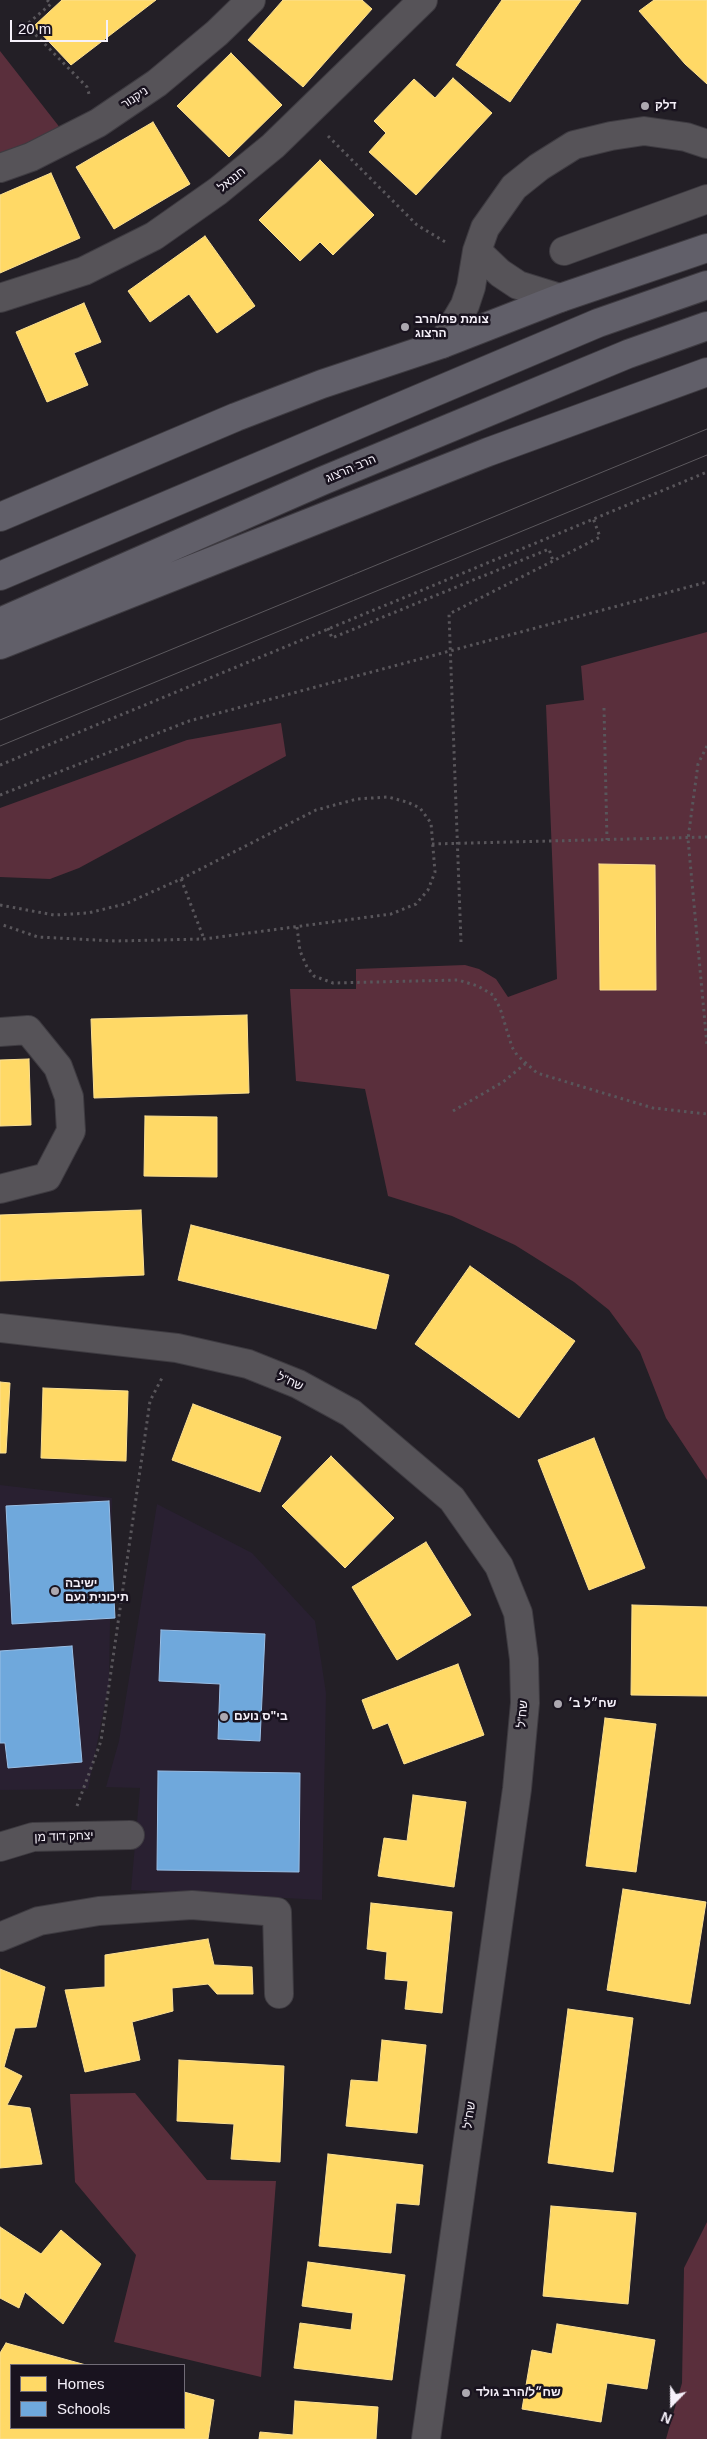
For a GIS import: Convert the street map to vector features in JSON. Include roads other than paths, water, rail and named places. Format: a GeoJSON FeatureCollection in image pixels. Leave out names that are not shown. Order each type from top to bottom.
{"type":"FeatureCollection","features":[{"type":"Feature","properties":{"kind":"main road"},"geometry":{"type":"LineString","coordinates":[[0,517],[236,417],[322,384],[442,344],[560,298],[707,248]]}},
{"type":"Feature","properties":{"kind":"main road"},"geometry":{"type":"LineString","coordinates":[[0,576],[598,324],[707,285]]}},
{"type":"Feature","properties":{"kind":"main road","name":"הרב הרצוג"},"geometry":{"type":"LineString","coordinates":[[0,622],[322,481],[628,354],[707,326]]}},
{"type":"Feature","properties":{"kind":"main road"},"geometry":{"type":"LineString","coordinates":[[0,645],[488,452],[707,372]]}},
{"type":"Feature","properties":{"kind":"street","name":"ניקנור"},"geometry":{"type":"LineString","coordinates":[[0,168],[31,157],[98,123],[157,83],[217,33],[251,0]]}},
{"type":"Feature","properties":{"kind":"street","name":"חננאל"},"geometry":{"type":"LineString","coordinates":[[0,298],[84,271],[154,236],[218,191],[273,146],[423,0]]}},
{"type":"Feature","properties":{"kind":"street"},"geometry":{"type":"LineString","coordinates":[[442,344],[465,305],[471,287],[477,251],[485,228],[514,187],[539,167],[574,145],[611,136],[644,131],[686,137],[707,144]]}},
{"type":"Feature","properties":{"kind":"street"},"geometry":{"type":"LineString","coordinates":[[564,252],[707,199]]}},
{"type":"Feature","properties":{"kind":"street"},"geometry":{"type":"LineString","coordinates":[[477,251],[500,273],[518,285],[560,298]]}},
{"type":"Feature","properties":{"kind":"street"},"geometry":{"type":"LineString","coordinates":[[0,1032],[28,1030],[58,1067],[69,1097],[71,1131],[47,1177],[0,1189]]}},
{"type":"Feature","properties":{"kind":"street","name":"שח\"ל"},"geometry":{"type":"LineString","coordinates":[[0,1328],[177,1348],[248,1364],[298,1384],[351,1413],[452,1499],[500,1566],[518,1613],[524,1659],[525,1703],[517,1788],[426,2439]]}},
{"type":"Feature","properties":{"kind":"street","name":"יצחק דוד מן"},"geometry":{"type":"LineString","coordinates":[[0,1847],[33,1837],[130,1835]]}},
{"type":"Feature","properties":{"kind":"street"},"geometry":{"type":"LineString","coordinates":[[0,1937],[39,1921],[99,1912],[192,1905],[277,1912],[279,1994]]}},
{"type":"Feature","properties":{"kind":"tram line"},"geometry":{"type":"LineString","coordinates":[[0,720],[707,429]]}},
{"type":"Feature","properties":{"kind":"tram line"},"geometry":{"type":"LineString","coordinates":[[0,746],[707,455]]}},
{"type":"Feature","properties":{"kind":"place","name":"דלק"},"geometry":{"type":"Point","coordinates":[645,106]}},
{"type":"Feature","properties":{"kind":"place","name":"צומת פת/הרב הרצוג"},"geometry":{"type":"Point","coordinates":[405,327]}},
{"type":"Feature","properties":{"kind":"place","name":"ישיבה תיכונית נעם"},"geometry":{"type":"Point","coordinates":[55,1591]}},
{"type":"Feature","properties":{"kind":"place","name":"שח״ל ב׳"},"geometry":{"type":"Point","coordinates":[558,1704]}},
{"type":"Feature","properties":{"kind":"place","name":"בי\"ס נועם"},"geometry":{"type":"Point","coordinates":[224,1717]}},
{"type":"Feature","properties":{"kind":"place","name":"שח״ל/הרב גולד"},"geometry":{"type":"Point","coordinates":[466,2393]}}]}
